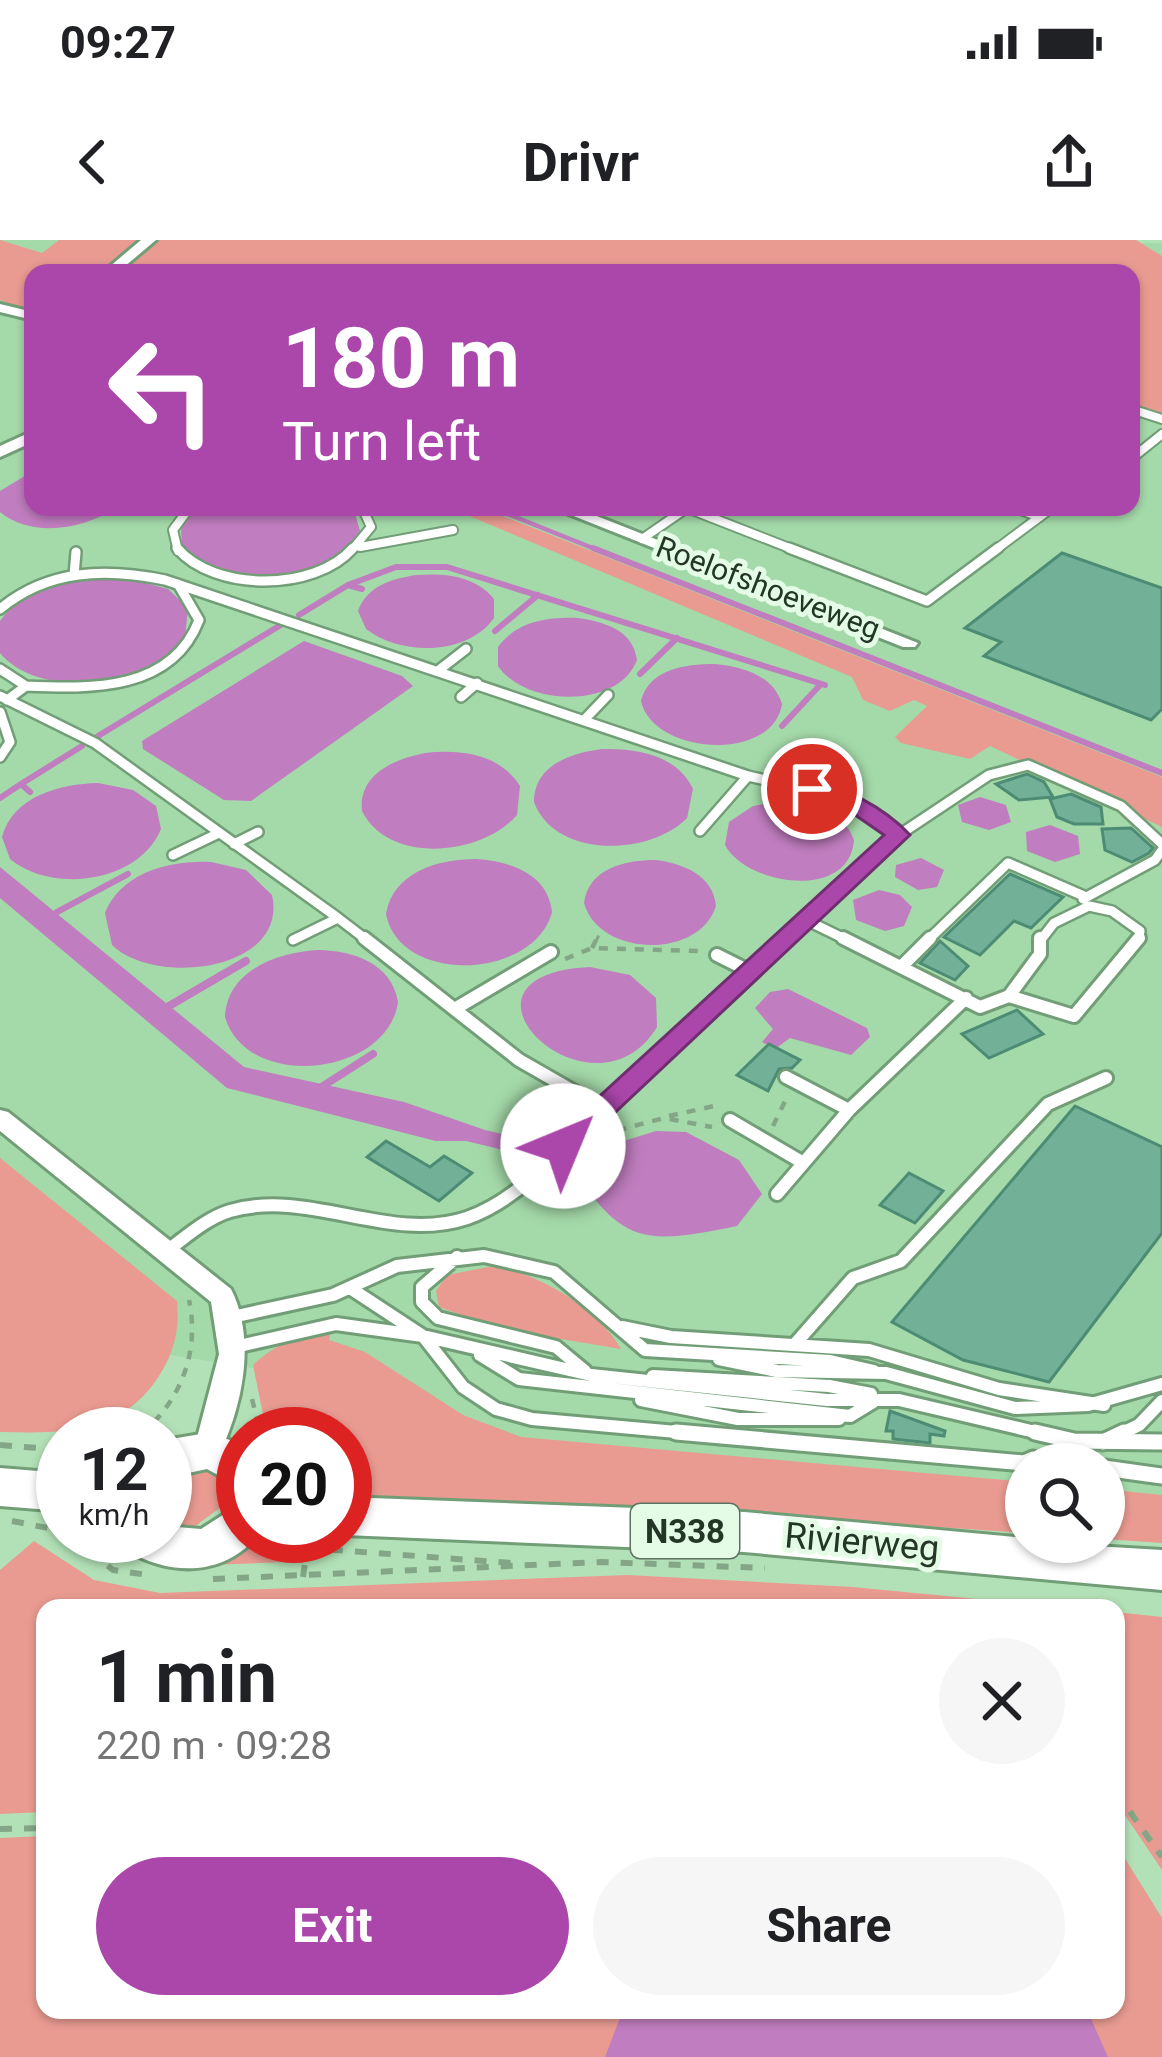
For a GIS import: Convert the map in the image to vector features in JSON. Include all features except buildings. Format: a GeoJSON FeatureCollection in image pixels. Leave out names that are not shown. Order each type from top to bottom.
{"type":"FeatureCollection","features":[{"type":"Feature","properties":{"kind":"main road"},"geometry":{"type":"LineString","coordinates":[[0,1486],[36,1489]]}},
{"type":"Feature","properties":{"kind":"main road","name":"Rivierweg"},"geometry":{"type":"LineString","coordinates":[[372,1517],[744,1532],[1162,1570]]}},
{"type":"Feature","properties":{"kind":"street"},"geometry":{"type":"LineString","coordinates":[[120,264],[149,240]]}},
{"type":"Feature","properties":{"kind":"street","name":"Roelofshoeveweg"},"geometry":{"type":"LineString","coordinates":[[583,516],[909,643]]}},
{"type":"Feature","properties":{"kind":"street"},"geometry":{"type":"LineString","coordinates":[[0,1118],[223,1296],[232,1317],[235,1347],[205,1459]]}},
{"type":"Feature","properties":{"kind":"lane"},"geometry":{"type":"LineString","coordinates":[[1140,452],[1162,434]]}},
{"type":"Feature","properties":{"kind":"lane"},"geometry":{"type":"LineString","coordinates":[[1140,446],[1145,448]]}},
{"type":"Feature","properties":{"kind":"lane"},"geometry":{"type":"LineString","coordinates":[[184,516],[172,533],[176,550],[215,576],[302,577],[360,547],[453,530]]}},
{"type":"Feature","properties":{"kind":"lane"},"geometry":{"type":"LineString","coordinates":[[360,547],[370,527],[366,516]]}},
{"type":"Feature","properties":{"kind":"lane"},"geometry":{"type":"LineString","coordinates":[[642,539],[674,516]]}},
{"type":"Feature","properties":{"kind":"lane"},"geometry":{"type":"LineString","coordinates":[[709,516],[927,601],[1040,517]]}},
{"type":"Feature","properties":{"kind":"lane"},"geometry":{"type":"LineString","coordinates":[[74,575],[76,552]]}},
{"type":"Feature","properties":{"kind":"lane"},"geometry":{"type":"LineString","coordinates":[[0,605],[20,590],[74,575],[137,573],[284,616],[748,776],[837,796],[899,835]]}},
{"type":"Feature","properties":{"kind":"lane"},"geometry":{"type":"LineString","coordinates":[[196,590],[215,576]]}},
{"type":"Feature","properties":{"kind":"lane"},"geometry":{"type":"LineString","coordinates":[[3,698],[26,686],[117,684],[152,673],[182,655],[196,638],[199,620],[178,584]]}},
{"type":"Feature","properties":{"kind":"lane"},"geometry":{"type":"LineString","coordinates":[[439,670],[466,649]]}},
{"type":"Feature","properties":{"kind":"lane"},"geometry":{"type":"LineString","coordinates":[[0,669],[26,686]]}},
{"type":"Feature","properties":{"kind":"lane"},"geometry":{"type":"LineString","coordinates":[[461,697],[477,683]]}},
{"type":"Feature","properties":{"kind":"lane"},"geometry":{"type":"LineString","coordinates":[[586,718],[608,694]]}},
{"type":"Feature","properties":{"kind":"lane"},"geometry":{"type":"LineString","coordinates":[[3,698],[90,740],[458,1007],[519,1060],[601,1107]]}},
{"type":"Feature","properties":{"kind":"lane"},"geometry":{"type":"LineString","coordinates":[[0,712],[10,742],[0,758]]}},
{"type":"Feature","properties":{"kind":"lane"},"geometry":{"type":"LineString","coordinates":[[168,1250],[218,1217],[251,1207],[323,1209],[435,1225],[463,1220],[488,1208],[546,1163],[899,835],[988,776],[1028,765],[1121,806],[1155,832],[1162,847],[1155,860],[1071,907],[1040,935],[1040,955],[1009,996],[980,1007],[808,921]]}},
{"type":"Feature","properties":{"kind":"lane"},"geometry":{"type":"LineString","coordinates":[[700,831],[748,776]]}},
{"type":"Feature","properties":{"kind":"lane"},"geometry":{"type":"LineString","coordinates":[[234,844],[259,832]]}},
{"type":"Feature","properties":{"kind":"lane"},"geometry":{"type":"LineString","coordinates":[[173,855],[219,833]]}},
{"type":"Feature","properties":{"kind":"lane"},"geometry":{"type":"LineString","coordinates":[[902,967],[1008,863],[1086,897]]}},
{"type":"Feature","properties":{"kind":"lane"},"geometry":{"type":"LineString","coordinates":[[1009,996],[1074,1016],[1137,946],[1140,931],[1122,914],[1091,904],[1071,907]]}},
{"type":"Feature","properties":{"kind":"lane"},"geometry":{"type":"LineString","coordinates":[[293,940],[338,918]]}},
{"type":"Feature","properties":{"kind":"lane"},"geometry":{"type":"LineString","coordinates":[[458,1007],[551,952]]}},
{"type":"Feature","properties":{"kind":"lane"},"geometry":{"type":"LineString","coordinates":[[717,955],[751,972]]}},
{"type":"Feature","properties":{"kind":"lane"},"geometry":{"type":"LineString","coordinates":[[777,1194],[800,1161],[849,1110],[966,998]]}},
{"type":"Feature","properties":{"kind":"lane"},"geometry":{"type":"LineString","coordinates":[[786,1077],[849,1110]]}},
{"type":"Feature","properties":{"kind":"lane"},"geometry":{"type":"LineString","coordinates":[[795,1344],[853,1278],[901,1261],[1048,1104],[1106,1078]]}},
{"type":"Feature","properties":{"kind":"lane"},"geometry":{"type":"LineString","coordinates":[[730,1120],[800,1161]]}},
{"type":"Feature","properties":{"kind":"lane"},"geometry":{"type":"LineString","coordinates":[[232,1317],[350,1288],[397,1266],[484,1256],[554,1272],[645,1350],[761,1369],[874,1371],[1004,1407],[1045,1410],[1104,1405],[1162,1384]]}},
{"type":"Feature","properties":{"kind":"lane"},"geometry":{"type":"LineString","coordinates":[[458,1257],[422,1286],[422,1302],[438,1318],[556,1347],[591,1375]]}},
{"type":"Feature","properties":{"kind":"lane"},"geometry":{"type":"LineString","coordinates":[[350,1288],[423,1336],[463,1388],[496,1408],[532,1419],[1005,1461]]}},
{"type":"Feature","properties":{"kind":"lane"},"geometry":{"type":"LineString","coordinates":[[235,1347],[336,1324],[423,1336],[591,1375],[829,1386],[1100,1442],[1162,1442]]}},
{"type":"Feature","properties":{"kind":"lane"},"geometry":{"type":"LineString","coordinates":[[616,1326],[671,1337],[869,1350],[999,1389],[1104,1405]]}},
{"type":"Feature","properties":{"kind":"lane"},"geometry":{"type":"LineString","coordinates":[[469,1348],[519,1379],[634,1396],[656,1409],[708,1416],[827,1422],[850,1416],[878,1400]]}},
{"type":"Feature","properties":{"kind":"lane"},"geometry":{"type":"LineString","coordinates":[[621,1377],[698,1389],[899,1400]]}},
{"type":"Feature","properties":{"kind":"lane"},"geometry":{"type":"LineString","coordinates":[[1100,1442],[1138,1425],[1162,1401]]}},
{"type":"Feature","properties":{"kind":"lane"},"geometry":{"type":"LineString","coordinates":[[1125,1470],[1162,1476]]}},
{"type":"Feature","properties":{"kind":"path"},"geometry":{"type":"LineString","coordinates":[[592,948],[599,935]]}},
{"type":"Feature","properties":{"kind":"path"},"geometry":{"type":"LineString","coordinates":[[530,965],[592,948],[717,955]]}},
{"type":"Feature","properties":{"kind":"path"},"geometry":{"type":"LineString","coordinates":[[664,1118],[755,1135],[777,1122],[786,1098],[800,1085]]}},
{"type":"Feature","properties":{"kind":"path"},"geometry":{"type":"LineString","coordinates":[[564,1144],[714,1106]]}},
{"type":"Feature","properties":{"kind":"path"},"geometry":{"type":"LineString","coordinates":[[166,1407],[173,1400],[196,1320],[180,1288]]}},
{"type":"Feature","properties":{"kind":"path"},"geometry":{"type":"LineString","coordinates":[[0,1445],[36,1448]]}},
{"type":"Feature","properties":{"kind":"path"},"geometry":{"type":"LineString","coordinates":[[0,1520],[36,1528]]}},
{"type":"Feature","properties":{"kind":"path"},"geometry":{"type":"LineString","coordinates":[[372,1553],[523,1564]]}},
{"type":"Feature","properties":{"kind":"path"},"geometry":{"type":"LineString","coordinates":[[104,1563],[113,1570],[130,1563]]}},
{"type":"Feature","properties":{"kind":"path"},"geometry":{"type":"LineString","coordinates":[[303,1577],[305,1563]]}},
{"type":"Feature","properties":{"kind":"path","name":"Rivierweg"},"geometry":{"type":"LineString","coordinates":[[204,1580],[523,1564],[766,1568]]}},
{"type":"Feature","properties":{"kind":"path"},"geometry":{"type":"LineString","coordinates":[[1125,1805],[1162,1857]]}},
{"type":"Feature","properties":{"kind":"path"},"geometry":{"type":"LineString","coordinates":[[0,1829],[36,1828]]}},
{"type":"Feature","properties":{"kind":"shaded area"},"geometry":{"type":"Polygon","coordinates":[[[0,240],[1162,243],[1162,1508],[1125,1504],[1125,1443],[1005,1443],[1005,1493],[496,1445],[301,1376],[83,1341],[0,1337],[0,240]]]}},
{"type":"Feature","properties":{"kind":"shaded area"},"geometry":{"type":"Polygon","coordinates":[[[0,240],[42,253],[59,240],[143,240],[113,264],[24,264],[24,309],[0,300],[0,240]]]}},
{"type":"Feature","properties":{"kind":"shaded area"},"geometry":{"type":"Polygon","coordinates":[[[158,240],[1136,240],[1162,256],[1162,416],[1140,409],[1140,264],[128,264],[158,240]]]}},
{"type":"Feature","properties":{"kind":"shaded area"},"geometry":{"type":"Polygon","coordinates":[[[24,476],[24,516],[101,516],[58,528],[27,525],[0,512],[0,491],[24,476]]]}},
{"type":"Feature","properties":{"kind":"shaded area"},"geometry":{"type":"Polygon","coordinates":[[[190,516],[356,516],[360,531],[326,563],[275,577],[248,577],[199,562],[182,547],[181,527],[190,516]]]}},
{"type":"Feature","properties":{"kind":"shaded area"},"geometry":{"type":"Polygon","coordinates":[[[469,516],[503,516],[1162,777],[1162,827],[990,746],[970,759],[901,743],[895,737],[927,706],[914,700],[890,711],[863,700],[852,677],[469,516]]]}},
{"type":"Feature","properties":{"kind":"shaded area"},"geometry":{"type":"Polygon","coordinates":[[[416,575],[448,575],[478,585],[494,599],[494,618],[468,640],[433,648],[397,644],[366,629],[358,611],[367,595],[389,582],[416,575]]]}},
{"type":"Feature","properties":{"kind":"shaded area"},"geometry":{"type":"Polygon","coordinates":[[[122,577],[168,589],[188,608],[185,638],[168,654],[121,676],[67,682],[41,678],[0,653],[0,621],[25,598],[71,581],[122,577]]]}},
{"type":"Feature","properties":{"kind":"shaded area"},"geometry":{"type":"Polygon","coordinates":[[[578,618],[616,629],[630,641],[637,660],[611,688],[570,697],[549,695],[528,689],[498,666],[498,647],[514,631],[545,620],[578,618]]]}},
{"type":"Feature","properties":{"kind":"shaded area"},"geometry":{"type":"Polygon","coordinates":[[[304,641],[402,676],[413,686],[251,801],[224,800],[143,749],[142,741],[304,641]]]}},
{"type":"Feature","properties":{"kind":"shaded area"},"geometry":{"type":"Polygon","coordinates":[[[715,664],[746,670],[772,686],[782,704],[774,723],[758,736],[713,745],[667,733],[650,719],[641,701],[660,675],[681,667],[715,664]]]}},
{"type":"Feature","properties":{"kind":"shaded area"},"geometry":{"type":"Polygon","coordinates":[[[602,749],[642,752],[677,768],[693,789],[687,818],[650,840],[604,846],[562,834],[545,821],[534,802],[547,770],[567,758],[602,749]]]}},
{"type":"Feature","properties":{"kind":"shaded area"},"geometry":{"type":"Polygon","coordinates":[[[425,753],[466,753],[502,767],[520,786],[517,815],[482,839],[437,849],[393,840],[375,828],[362,811],[362,798],[372,778],[391,764],[425,753]]]}},
{"type":"Feature","properties":{"kind":"shaded area"},"geometry":{"type":"Polygon","coordinates":[[[98,783],[133,790],[156,806],[161,829],[134,861],[115,871],[70,879],[48,877],[10,859],[2,837],[16,811],[54,790],[98,783]]]}},
{"type":"Feature","properties":{"kind":"shaded area"},"geometry":{"type":"Polygon","coordinates":[[[980,797],[1006,805],[1011,822],[989,830],[962,822],[958,805],[980,797]]]}},
{"type":"Feature","properties":{"kind":"shaded area"},"geometry":{"type":"Polygon","coordinates":[[[780,801],[824,809],[849,829],[854,840],[848,859],[835,872],[817,879],[774,878],[737,859],[725,845],[729,822],[753,806],[780,801]]]}},
{"type":"Feature","properties":{"kind":"shaded area"},"geometry":{"type":"Polygon","coordinates":[[[1050,825],[1078,836],[1080,854],[1055,862],[1027,851],[1026,832],[1050,825]]]}},
{"type":"Feature","properties":{"kind":"shaded area"},"geometry":{"type":"Polygon","coordinates":[[[921,858],[944,870],[937,887],[918,890],[895,877],[896,865],[921,858]]]}},
{"type":"Feature","properties":{"kind":"shaded area"},"geometry":{"type":"Polygon","coordinates":[[[476,859],[514,867],[543,888],[552,912],[541,934],[521,951],[496,961],[440,963],[415,953],[396,937],[386,914],[390,900],[419,871],[476,859]]]}},
{"type":"Feature","properties":{"kind":"shaded area"},"geometry":{"type":"Polygon","coordinates":[[[656,860],[686,868],[709,886],[716,906],[706,924],[671,943],[649,945],[609,934],[593,921],[584,903],[601,874],[621,864],[656,860]]]}},
{"type":"Feature","properties":{"kind":"shaded area"},"geometry":{"type":"Polygon","coordinates":[[[211,862],[246,870],[272,895],[272,921],[260,941],[240,955],[186,968],[132,958],[112,945],[105,913],[123,887],[164,866],[211,862]]]}},
{"type":"Feature","properties":{"kind":"shaded area"},"geometry":{"type":"Polygon","coordinates":[[[0,867],[244,1067],[404,1102],[485,1130],[585,1153],[656,1131],[686,1132],[739,1160],[762,1194],[737,1226],[681,1236],[640,1233],[606,1212],[572,1166],[466,1141],[436,1141],[227,1088],[0,898],[0,867]]]}},
{"type":"Feature","properties":{"kind":"shaded area"},"geometry":{"type":"Polygon","coordinates":[[[879,890],[900,895],[912,907],[904,926],[885,931],[856,920],[853,900],[879,890]]]}},
{"type":"Feature","properties":{"kind":"shaded area"},"geometry":{"type":"Polygon","coordinates":[[[319,950],[358,957],[388,978],[398,1002],[389,1027],[370,1046],[345,1059],[287,1065],[260,1057],[238,1041],[225,1017],[235,987],[272,960],[319,950]]]}},
{"type":"Feature","properties":{"kind":"shaded area"},"geometry":{"type":"Polygon","coordinates":[[[590,967],[630,975],[656,998],[657,1027],[629,1055],[597,1063],[565,1056],[539,1039],[523,1017],[523,995],[544,976],[590,967]]]}},
{"type":"Feature","properties":{"kind":"shaded area"},"geometry":{"type":"Polygon","coordinates":[[[788,989],[867,1028],[870,1037],[851,1055],[790,1038],[775,1049],[762,1042],[773,1029],[755,1008],[770,992],[788,989]]]}},
{"type":"Feature","properties":{"kind":"shaded area"},"geometry":{"type":"Polygon","coordinates":[[[0,1158],[177,1301],[177,1324],[161,1372],[131,1407],[36,1407],[36,1432],[0,1432],[0,1158]]]}},
{"type":"Feature","properties":{"kind":"shaded area"},"geometry":{"type":"Polygon","coordinates":[[[494,1266],[566,1295],[598,1320],[621,1349],[501,1329],[439,1307],[436,1291],[447,1275],[494,1266]]]}},
{"type":"Feature","properties":{"kind":"shaded area"},"geometry":{"type":"Polygon","coordinates":[[[331,1330],[329,1340],[365,1352],[463,1415],[521,1437],[1005,1480],[1005,1532],[700,1511],[372,1497],[372,1407],[262,1407],[253,1365],[270,1351],[331,1330]]]}},
{"type":"Feature","properties":{"kind":"shaded area"},"geometry":{"type":"Polygon","coordinates":[[[206,1468],[216,1476],[216,1511],[194,1527],[192,1527],[192,1470],[206,1468]]]}},
{"type":"Feature","properties":{"kind":"shaded area"},"geometry":{"type":"Polygon","coordinates":[[[1125,1491],[1162,1495],[1162,1543],[1125,1540],[1125,1491]]]}},
{"type":"Feature","properties":{"kind":"shaded area"},"geometry":{"type":"Polygon","coordinates":[[[34,1541],[36,1563],[68,1563],[94,1580],[160,1593],[628,1575],[978,1599],[36,1599],[36,1812],[0,1814],[0,1570],[34,1541]]]}},
{"type":"Feature","properties":{"kind":"shaded area"},"geometry":{"type":"Polygon","coordinates":[[[1125,1613],[1162,1617],[1162,1870],[1125,1815],[1125,1613]]]}},
{"type":"Feature","properties":{"kind":"shaded area"},"geometry":{"type":"Polygon","coordinates":[[[36,1836],[36,2019],[1125,2019],[1125,1858],[1162,1918],[1162,2057],[0,2057],[0,1838],[36,1836]]]}},
{"type":"Feature","properties":{"kind":"shaded area"},"geometry":{"type":"Polygon","coordinates":[[[620,2019],[1091,2019],[1108,2057],[605,2057],[620,2019]]]}},
{"type":"Feature","properties":{"kind":"waterway"},"geometry":{"type":"LineString","coordinates":[[512,516],[600,551]]}},
{"type":"Feature","properties":{"kind":"waterway"},"geometry":{"type":"LineString","coordinates":[[593,548],[1162,773]]}},
{"type":"Feature","properties":{"kind":"waterway"},"geometry":{"type":"LineString","coordinates":[[348,585],[396,567],[447,567],[538,595]]}},
{"type":"Feature","properties":{"kind":"waterway"},"geometry":{"type":"LineString","coordinates":[[299,615],[348,585]]}},
{"type":"Feature","properties":{"kind":"waterway"},"geometry":{"type":"LineString","coordinates":[[348,585],[362,589]]}},
{"type":"Feature","properties":{"kind":"waterway"},"geometry":{"type":"LineString","coordinates":[[495,631],[538,595]]}},
{"type":"Feature","properties":{"kind":"waterway"},"geometry":{"type":"LineString","coordinates":[[538,595],[676,639]]}},
{"type":"Feature","properties":{"kind":"waterway"},"geometry":{"type":"LineString","coordinates":[[98,736],[284,623]]}},
{"type":"Feature","properties":{"kind":"waterway"},"geometry":{"type":"LineString","coordinates":[[640,674],[676,639]]}},
{"type":"Feature","properties":{"kind":"waterway"},"geometry":{"type":"LineString","coordinates":[[676,639],[825,685]]}},
{"type":"Feature","properties":{"kind":"waterway"},"geometry":{"type":"LineString","coordinates":[[782,726],[821,684]]}},
{"type":"Feature","properties":{"kind":"waterway"},"geometry":{"type":"LineString","coordinates":[[21,784],[82,746]]}},
{"type":"Feature","properties":{"kind":"waterway"},"geometry":{"type":"LineString","coordinates":[[0,798],[21,784]]}},
{"type":"Feature","properties":{"kind":"waterway"},"geometry":{"type":"LineString","coordinates":[[21,784],[30,792]]}},
{"type":"Feature","properties":{"kind":"waterway"},"geometry":{"type":"LineString","coordinates":[[57,912],[128,874]]}},
{"type":"Feature","properties":{"kind":"waterway"},"geometry":{"type":"LineString","coordinates":[[169,1006],[246,961]]}},
{"type":"Feature","properties":{"kind":"waterway"},"geometry":{"type":"LineString","coordinates":[[323,1086],[373,1054]]}},
{"type":"Feature","properties":{"kind":"route"},"geometry":{"type":"LineString","coordinates":[[563,1146],[899,835],[856,806],[812,789]]}}]}
